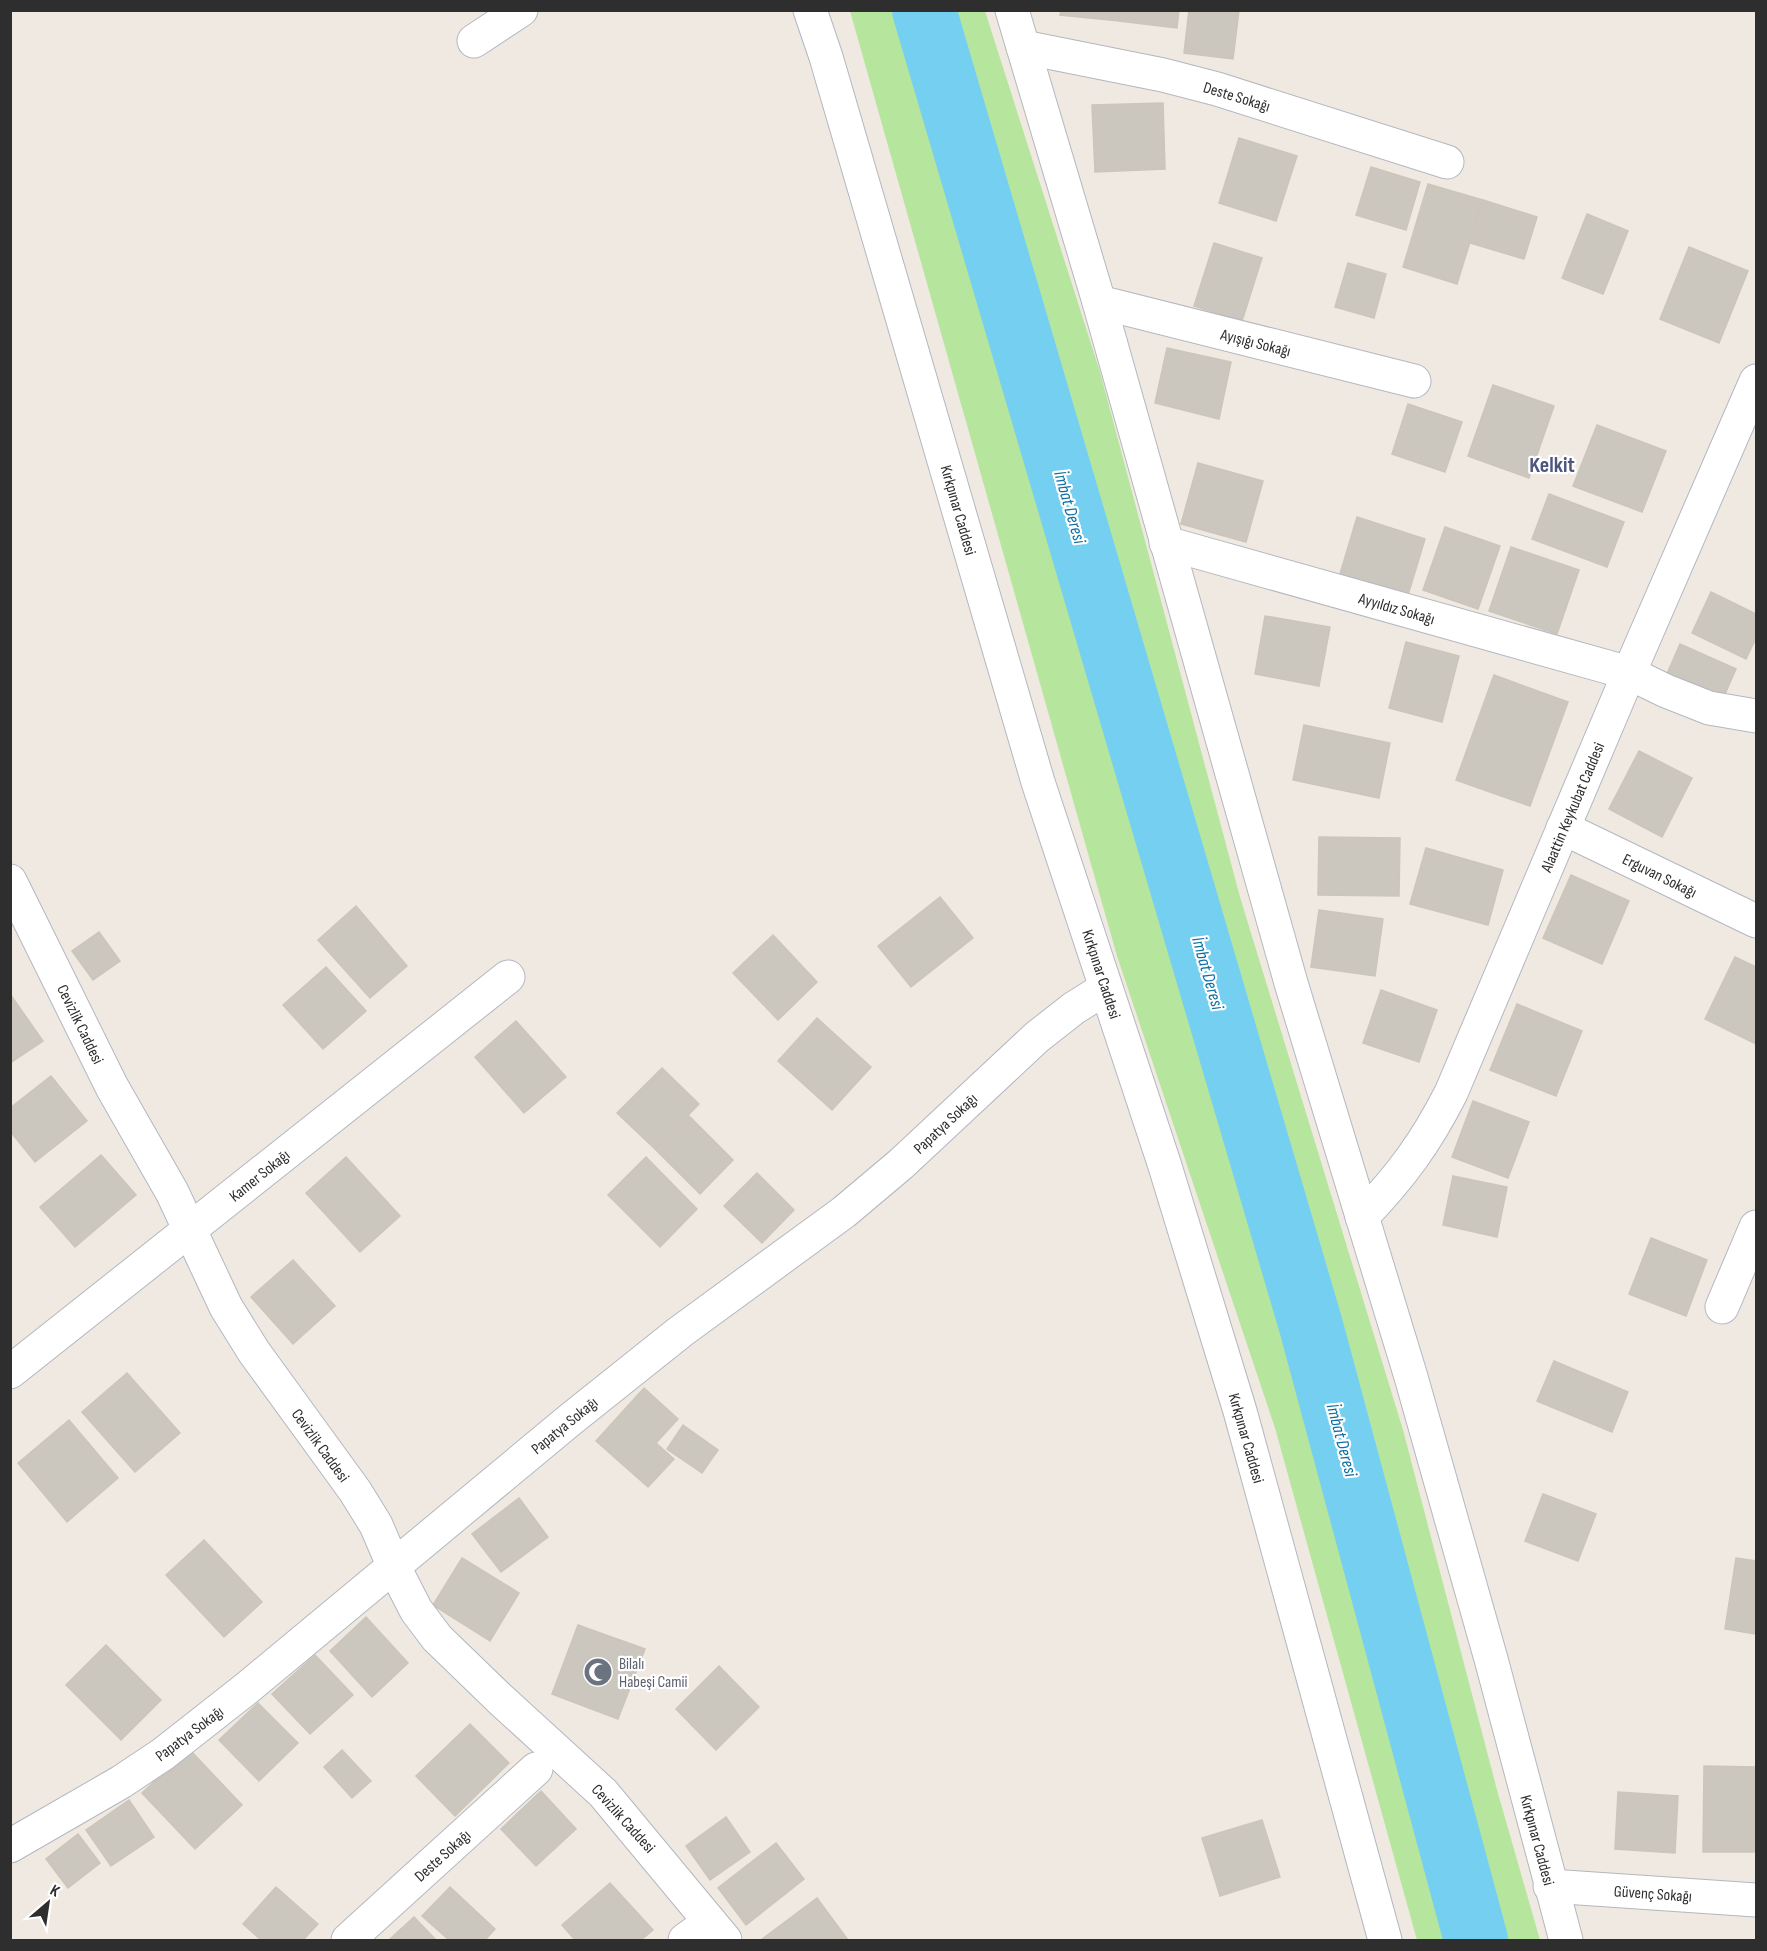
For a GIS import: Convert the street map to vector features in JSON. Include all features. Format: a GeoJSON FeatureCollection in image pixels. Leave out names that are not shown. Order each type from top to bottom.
{"type":"FeatureCollection","features":[{"type":"Feature","properties":{"kind":"street"},"geometry":{"type":"LineString","coordinates":[[474,41],[521,10]]}},
{"type":"Feature","properties":{"kind":"street","name":"Kırkpınar Caddesi"},"geometry":{"type":"LineString","coordinates":[[810,10],[833,80],[1038,782],[1164,1163],[1240,1411],[1384,1941]]}},
{"type":"Feature","properties":{"kind":"street","name":"Kırkpınar Caddesi"},"geometry":{"type":"LineString","coordinates":[[1012,10],[1099,302],[1292,983],[1414,1389],[1491,1659],[1566,1941]]}},
{"type":"Feature","properties":{"kind":"street","name":"Deste Sokağı"},"geometry":{"type":"LineString","coordinates":[[1023,47],[1163,75],[1217,89],[1447,162]]}},
{"type":"Feature","properties":{"kind":"street","name":"Ayışığı Sokağı"},"geometry":{"type":"LineString","coordinates":[[1099,302],[1413,381]]}},
{"type":"Feature","properties":{"kind":"street","name":"Alaattin Keykubat Caddesi"},"geometry":{"type":"LineString","coordinates":[[1362,1217],[1394,1183],[1434,1126],[1451,1093],[1629,673],[1749,422],[1756,381]]}},
{"type":"Feature","properties":{"kind":"street","name":"Ayyıldız Sokağı"},"geometry":{"type":"LineString","coordinates":[[1166,543],[1629,673],[1709,708],[1756,716]]}},
{"type":"Feature","properties":{"kind":"street","name":"Erguvan Sokağı"},"geometry":{"type":"LineString","coordinates":[[1563,828],[1756,921]]}},
{"type":"Feature","properties":{"kind":"street","name":"Cevizlik Caddesi"},"geometry":{"type":"LineString","coordinates":[[10,881],[112,1087],[172,1191],[226,1307],[254,1352],[356,1491],[376,1525],[393,1567],[416,1610],[437,1638],[498,1698],[603,1793],[707,1934]]}},
{"type":"Feature","properties":{"kind":"street","name":"Kamer Sokağı"},"geometry":{"type":"LineString","coordinates":[[10,1372],[508,977]]}},
{"type":"Feature","properties":{"kind":"street","name":"Papatya Sokağı"},"geometry":{"type":"LineString","coordinates":[[10,1846],[122,1782],[163,1754],[247,1688],[571,1419],[680,1332],[844,1212],[901,1164],[1037,1037],[1074,1008],[1106,988]]}},
{"type":"Feature","properties":{"kind":"street"},"geometry":{"type":"LineString","coordinates":[[1722,1307],[1756,1227]]}},
{"type":"Feature","properties":{"kind":"street","name":"Deste Sokağı"},"geometry":{"type":"LineString","coordinates":[[348,1941],[536,1769]]}},
{"type":"Feature","properties":{"kind":"street","name":"Güvenç Sokağı"},"geometry":{"type":"LineString","coordinates":[[1550,1886],[1756,1900]]}},
{"type":"Feature","properties":{"kind":"green space"},"geometry":{"type":"Polygon","coordinates":[[[850,11],[985,11],[1100,372],[1240,897],[1403,1430],[1497,1790],[1540,1940],[1417,1940],[1275,1428],[1117,956],[850,11]]]}},
{"type":"Feature","properties":{"kind":"building"},"geometry":{"type":"Polygon","coordinates":[[[1061,10],[1120,10],[1119,21],[1060,15],[1061,10]]]}},
{"type":"Feature","properties":{"kind":"building"},"geometry":{"type":"Polygon","coordinates":[[[1120,10],[1179,10],[1177,28],[1119,21],[1120,10]]]}},
{"type":"Feature","properties":{"kind":"building"},"geometry":{"type":"Polygon","coordinates":[[[1189,10],[1239,10],[1233,59],[1184,53],[1189,10]]]}},
{"type":"Feature","properties":{"kind":"building"},"geometry":{"type":"Polygon","coordinates":[[[1163,103],[1165,169],[1095,172],[1092,105],[1163,103]]]}},
{"type":"Feature","properties":{"kind":"building"},"geometry":{"type":"Polygon","coordinates":[[[1239,138],[1297,156],[1276,221],[1219,203],[1239,138]]]}},
{"type":"Feature","properties":{"kind":"building"},"geometry":{"type":"Polygon","coordinates":[[[1371,167],[1420,182],[1406,230],[1356,215],[1371,167]]]}},
{"type":"Feature","properties":{"kind":"building"},"geometry":{"type":"Polygon","coordinates":[[[1428,184],[1483,200],[1457,284],[1403,267],[1428,184]]]}},
{"type":"Feature","properties":{"kind":"building"},"geometry":{"type":"Polygon","coordinates":[[[1483,200],[1537,217],[1524,259],[1470,243],[1483,200]]]}},
{"type":"Feature","properties":{"kind":"building"},"geometry":{"type":"Polygon","coordinates":[[[1587,214],[1628,231],[1603,294],[1562,278],[1587,214]]]}},
{"type":"Feature","properties":{"kind":"building"},"geometry":{"type":"Polygon","coordinates":[[[1214,243],[1262,258],[1242,321],[1194,306],[1214,243]]]}},
{"type":"Feature","properties":{"kind":"building"},"geometry":{"type":"Polygon","coordinates":[[[1689,247],[1748,271],[1719,343],[1660,319],[1689,247]]]}},
{"type":"Feature","properties":{"kind":"building"},"geometry":{"type":"Polygon","coordinates":[[[1348,263],[1386,274],[1374,318],[1335,307],[1348,263]]]}},
{"type":"Feature","properties":{"kind":"building"},"geometry":{"type":"Polygon","coordinates":[[[1167,348],[1231,362],[1219,419],[1155,403],[1167,348]]]}},
{"type":"Feature","properties":{"kind":"building"},"geometry":{"type":"Polygon","coordinates":[[[1493,385],[1554,406],[1529,478],[1468,456],[1493,385]]]}},
{"type":"Feature","properties":{"kind":"building"},"geometry":{"type":"Polygon","coordinates":[[[1408,404],[1462,422],[1445,472],[1392,454],[1408,404]]]}},
{"type":"Feature","properties":{"kind":"building"},"geometry":{"type":"Polygon","coordinates":[[[1597,425],[1666,451],[1642,512],[1573,486],[1597,425]]]}},
{"type":"Feature","properties":{"kind":"building"},"geometry":{"type":"Polygon","coordinates":[[[1198,463],[1263,481],[1246,542],[1181,524],[1198,463]]]}},
{"type":"Feature","properties":{"kind":"building"},"geometry":{"type":"Polygon","coordinates":[[[1549,494],[1624,522],[1607,567],[1532,539],[1549,494]]]}},
{"type":"Feature","properties":{"kind":"building"},"geometry":{"type":"Polygon","coordinates":[[[1357,517],[1425,539],[1408,595],[1340,574],[1357,517]]]}},
{"type":"Feature","properties":{"kind":"building"},"geometry":{"type":"Polygon","coordinates":[[[1445,527],[1500,546],[1478,609],[1423,590],[1445,527]]]}},
{"type":"Feature","properties":{"kind":"building"},"geometry":{"type":"Polygon","coordinates":[[[1511,547],[1579,570],[1557,634],[1489,611],[1511,547]]]}},
{"type":"Feature","properties":{"kind":"building"},"geometry":{"type":"Polygon","coordinates":[[[1711,592],[1756,614],[1756,638],[1746,659],[1692,633],[1711,592]]]}},
{"type":"Feature","properties":{"kind":"building"},"geometry":{"type":"Polygon","coordinates":[[[1265,616],[1330,627],[1319,686],[1255,674],[1265,616]]]}},
{"type":"Feature","properties":{"kind":"building"},"geometry":{"type":"Polygon","coordinates":[[[1406,642],[1459,656],[1442,722],[1389,708],[1406,642]]]}},
{"type":"Feature","properties":{"kind":"building"},"geometry":{"type":"Polygon","coordinates":[[[1680,644],[1736,669],[1722,701],[1666,676],[1680,644]]]}},
{"type":"Feature","properties":{"kind":"building"},"geometry":{"type":"Polygon","coordinates":[[[1494,675],[1568,702],[1530,806],[1456,780],[1494,675]]]}},
{"type":"Feature","properties":{"kind":"building"},"geometry":{"type":"Polygon","coordinates":[[[1304,725],[1390,743],[1379,798],[1293,780],[1304,725]]]}},
{"type":"Feature","properties":{"kind":"building"},"geometry":{"type":"Polygon","coordinates":[[[1639,751],[1692,778],[1662,837],[1609,809],[1639,751]]]}},
{"type":"Feature","properties":{"kind":"building"},"geometry":{"type":"Polygon","coordinates":[[[1319,837],[1400,838],[1399,896],[1318,895],[1319,837]]]}},
{"type":"Feature","properties":{"kind":"building"},"geometry":{"type":"Polygon","coordinates":[[[1426,848],[1503,870],[1488,925],[1410,904],[1426,848]]]}},
{"type":"Feature","properties":{"kind":"building"},"geometry":{"type":"Polygon","coordinates":[[[1571,875],[1629,901],[1602,964],[1543,938],[1571,875]]]}},
{"type":"Feature","properties":{"kind":"building"},"geometry":{"type":"Polygon","coordinates":[[[940,897],[973,938],[911,987],[878,946],[940,897]]]}},
{"type":"Feature","properties":{"kind":"building"},"geometry":{"type":"Polygon","coordinates":[[[356,906],[407,966],[370,998],[318,940],[356,906]]]}},
{"type":"Feature","properties":{"kind":"building"},"geometry":{"type":"Polygon","coordinates":[[[1319,910],[1383,919],[1375,976],[1311,967],[1319,910]]]}},
{"type":"Feature","properties":{"kind":"building"},"geometry":{"type":"Polygon","coordinates":[[[99,932],[120,961],[93,980],[72,951],[99,932]]]}},
{"type":"Feature","properties":{"kind":"building"},"geometry":{"type":"Polygon","coordinates":[[[773,935],[817,982],[778,1020],[733,973],[773,935]]]}},
{"type":"Feature","properties":{"kind":"building"},"geometry":{"type":"Polygon","coordinates":[[[1735,957],[1756,967],[1756,1044],[1705,1019],[1735,957]]]}},
{"type":"Feature","properties":{"kind":"building"},"geometry":{"type":"Polygon","coordinates":[[[326,967],[366,1011],[323,1049],[283,1005],[326,967]]]}},
{"type":"Feature","properties":{"kind":"building"},"geometry":{"type":"Polygon","coordinates":[[[1381,990],[1437,1010],[1419,1062],[1363,1043],[1381,990]]]}},
{"type":"Feature","properties":{"kind":"building"},"geometry":{"type":"Polygon","coordinates":[[[10,994],[43,1041],[10,1063],[10,994]]]}},
{"type":"Feature","properties":{"kind":"building"},"geometry":{"type":"Polygon","coordinates":[[[1517,1004],[1582,1031],[1556,1096],[1490,1070],[1517,1004]]]}},
{"type":"Feature","properties":{"kind":"building"},"geometry":{"type":"Polygon","coordinates":[[[817,1018],[871,1067],[832,1110],[778,1061],[817,1018]]]}},
{"type":"Feature","properties":{"kind":"building"},"geometry":{"type":"Polygon","coordinates":[[[516,1021],[566,1077],[524,1113],[475,1057],[516,1021]]]}},
{"type":"Feature","properties":{"kind":"building"},"geometry":{"type":"Polygon","coordinates":[[[662,1068],[699,1104],[655,1149],[617,1113],[662,1068]]]}},
{"type":"Feature","properties":{"kind":"building"},"geometry":{"type":"Polygon","coordinates":[[[51,1076],[87,1121],[35,1162],[10,1131],[10,1108],[51,1076]]]}},
{"type":"Feature","properties":{"kind":"building"},"geometry":{"type":"Polygon","coordinates":[[[1473,1101],[1529,1122],[1508,1178],[1452,1157],[1473,1101]]]}},
{"type":"Feature","properties":{"kind":"building"},"geometry":{"type":"Polygon","coordinates":[[[688,1115],[733,1160],[700,1194],[655,1149],[688,1115]]]}},
{"type":"Feature","properties":{"kind":"building"},"geometry":{"type":"Polygon","coordinates":[[[101,1155],[136,1195],[75,1247],[40,1207],[101,1155]]]}},
{"type":"Feature","properties":{"kind":"building"},"geometry":{"type":"Polygon","coordinates":[[[346,1157],[400,1216],[360,1252],[306,1193],[346,1157]]]}},
{"type":"Feature","properties":{"kind":"building"},"geometry":{"type":"Polygon","coordinates":[[[646,1157],[697,1209],[660,1247],[608,1195],[646,1157]]]}},
{"type":"Feature","properties":{"kind":"building"},"geometry":{"type":"Polygon","coordinates":[[[757,1173],[794,1210],[762,1243],[724,1206],[757,1173]]]}},
{"type":"Feature","properties":{"kind":"building"},"geometry":{"type":"Polygon","coordinates":[[[1453,1176],[1507,1187],[1497,1237],[1443,1225],[1453,1176]]]}},
{"type":"Feature","properties":{"kind":"building"},"geometry":{"type":"Polygon","coordinates":[[[1651,1238],[1707,1260],[1686,1316],[1629,1294],[1651,1238]]]}},
{"type":"Feature","properties":{"kind":"building"},"geometry":{"type":"Polygon","coordinates":[[[293,1260],[335,1306],[293,1344],[251,1297],[293,1260]]]}},
{"type":"Feature","properties":{"kind":"building"},"geometry":{"type":"Polygon","coordinates":[[[1554,1361],[1628,1392],[1612,1432],[1537,1401],[1554,1361]]]}},
{"type":"Feature","properties":{"kind":"building"},"geometry":{"type":"Polygon","coordinates":[[[127,1373],[180,1433],[135,1472],[82,1412],[127,1373]]]}},
{"type":"Feature","properties":{"kind":"building"},"geometry":{"type":"Polygon","coordinates":[[[644,1388],[678,1419],[656,1443],[674,1459],[648,1487],[596,1441],[644,1388]]]}},
{"type":"Feature","properties":{"kind":"building"},"geometry":{"type":"Polygon","coordinates":[[[69,1420],[118,1478],[67,1522],[18,1463],[69,1420]]]}},
{"type":"Feature","properties":{"kind":"building"},"geometry":{"type":"Polygon","coordinates":[[[683,1425],[718,1450],[702,1473],[667,1449],[683,1425]]]}},
{"type":"Feature","properties":{"kind":"building"},"geometry":{"type":"Polygon","coordinates":[[[1543,1494],[1596,1514],[1578,1561],[1525,1541],[1543,1494]]]}},
{"type":"Feature","properties":{"kind":"building"},"geometry":{"type":"Polygon","coordinates":[[[519,1498],[548,1537],[501,1572],[472,1534],[519,1498]]]}},
{"type":"Feature","properties":{"kind":"building"},"geometry":{"type":"Polygon","coordinates":[[[204,1540],[262,1602],[224,1637],[166,1575],[204,1540]]]}},
{"type":"Feature","properties":{"kind":"building"},"geometry":{"type":"Polygon","coordinates":[[[462,1558],[519,1593],[490,1641],[433,1605],[462,1558]]]}},
{"type":"Feature","properties":{"kind":"building"},"geometry":{"type":"Polygon","coordinates":[[[1736,1558],[1756,1561],[1756,1634],[1725,1629],[1736,1558]]]}},
{"type":"Feature","properties":{"kind":"building"},"geometry":{"type":"Polygon","coordinates":[[[366,1617],[408,1663],[372,1697],[330,1651],[366,1617]]]}},
{"type":"Feature","properties":{"kind":"building","name":"Bilalı Habeşi Camii"},"geometry":{"type":"Polygon","coordinates":[[[578,1625],[645,1649],[618,1719],[552,1694],[578,1625]]]}},
{"type":"Feature","properties":{"kind":"building"},"geometry":{"type":"Polygon","coordinates":[[[106,1645],[161,1700],[121,1740],[66,1685],[106,1645]]]}},
{"type":"Feature","properties":{"kind":"building"},"geometry":{"type":"Polygon","coordinates":[[[315,1655],[353,1695],[310,1734],[272,1694],[315,1655]]]}},
{"type":"Feature","properties":{"kind":"building"},"geometry":{"type":"Polygon","coordinates":[[[719,1666],[759,1707],[716,1750],[676,1709],[719,1666]]]}},
{"type":"Feature","properties":{"kind":"building"},"geometry":{"type":"Polygon","coordinates":[[[258,1703],[298,1743],[259,1781],[219,1740],[258,1703]]]}},
{"type":"Feature","properties":{"kind":"building"},"geometry":{"type":"Polygon","coordinates":[[[470,1724],[509,1763],[455,1816],[416,1776],[470,1724]]]}},
{"type":"Feature","properties":{"kind":"building"},"geometry":{"type":"Polygon","coordinates":[[[189,1749],[242,1805],[195,1849],[142,1793],[189,1749]]]}},
{"type":"Feature","properties":{"kind":"building"},"geometry":{"type":"Polygon","coordinates":[[[342,1750],[371,1781],[352,1798],[324,1767],[342,1750]]]}},
{"type":"Feature","properties":{"kind":"building"},"geometry":{"type":"Polygon","coordinates":[[[1704,1766],[1756,1767],[1756,1852],[1703,1852],[1704,1766]]]}},
{"type":"Feature","properties":{"kind":"building"},"geometry":{"type":"Polygon","coordinates":[[[541,1791],[576,1829],[536,1866],[501,1829],[541,1791]]]}},
{"type":"Feature","properties":{"kind":"building"},"geometry":{"type":"Polygon","coordinates":[[[1618,1792],[1678,1796],[1675,1853],[1615,1849],[1618,1792]]]}},
{"type":"Feature","properties":{"kind":"building"},"geometry":{"type":"Polygon","coordinates":[[[129,1800],[154,1837],[111,1866],[86,1830],[129,1800]]]}},
{"type":"Feature","properties":{"kind":"building"},"geometry":{"type":"Polygon","coordinates":[[[726,1817],[750,1852],[710,1880],[686,1846],[726,1817]]]}},
{"type":"Feature","properties":{"kind":"building"},"geometry":{"type":"Polygon","coordinates":[[[1262,1820],[1280,1877],[1220,1896],[1202,1838],[1262,1820]]]}},
{"type":"Feature","properties":{"kind":"building"},"geometry":{"type":"Polygon","coordinates":[[[78,1834],[100,1863],[68,1888],[46,1859],[78,1834]]]}},
{"type":"Feature","properties":{"kind":"building"},"geometry":{"type":"Polygon","coordinates":[[[776,1843],[804,1879],[746,1925],[718,1888],[776,1843]]]}},
{"type":"Feature","properties":{"kind":"building"},"geometry":{"type":"Polygon","coordinates":[[[610,1883],[653,1930],[641,1940],[575,1940],[562,1925],[610,1883]]]}},
{"type":"Feature","properties":{"kind":"building"},"geometry":{"type":"Polygon","coordinates":[[[276,1887],[318,1924],[303,1940],[261,1940],[243,1924],[276,1887]]]}},
{"type":"Feature","properties":{"kind":"building"},"geometry":{"type":"Polygon","coordinates":[[[450,1887],[495,1929],[485,1940],[449,1940],[422,1916],[450,1887]]]}},
{"type":"Feature","properties":{"kind":"building"},"geometry":{"type":"Polygon","coordinates":[[[817,1898],[848,1940],[761,1940],[817,1898]]]}},
{"type":"Feature","properties":{"kind":"building"},"geometry":{"type":"Polygon","coordinates":[[[414,1917],[436,1940],[389,1940],[414,1917]]]}},
{"type":"Feature","properties":{"kind":"waterway","name":"İmbat Deresi"},"geometry":{"type":"LineString","coordinates":[[924,10],[1311,1326],[1476,1940]]}},
{"type":"Feature","properties":{"kind":"place","name":"Bilalı Habeşi Camii"},"geometry":{"type":"Point","coordinates":[598,1672]}},
{"type":"Feature","properties":{"kind":"district","name":"Kelkit"},"geometry":{"type":"Point","coordinates":[1552,464]}}]}
